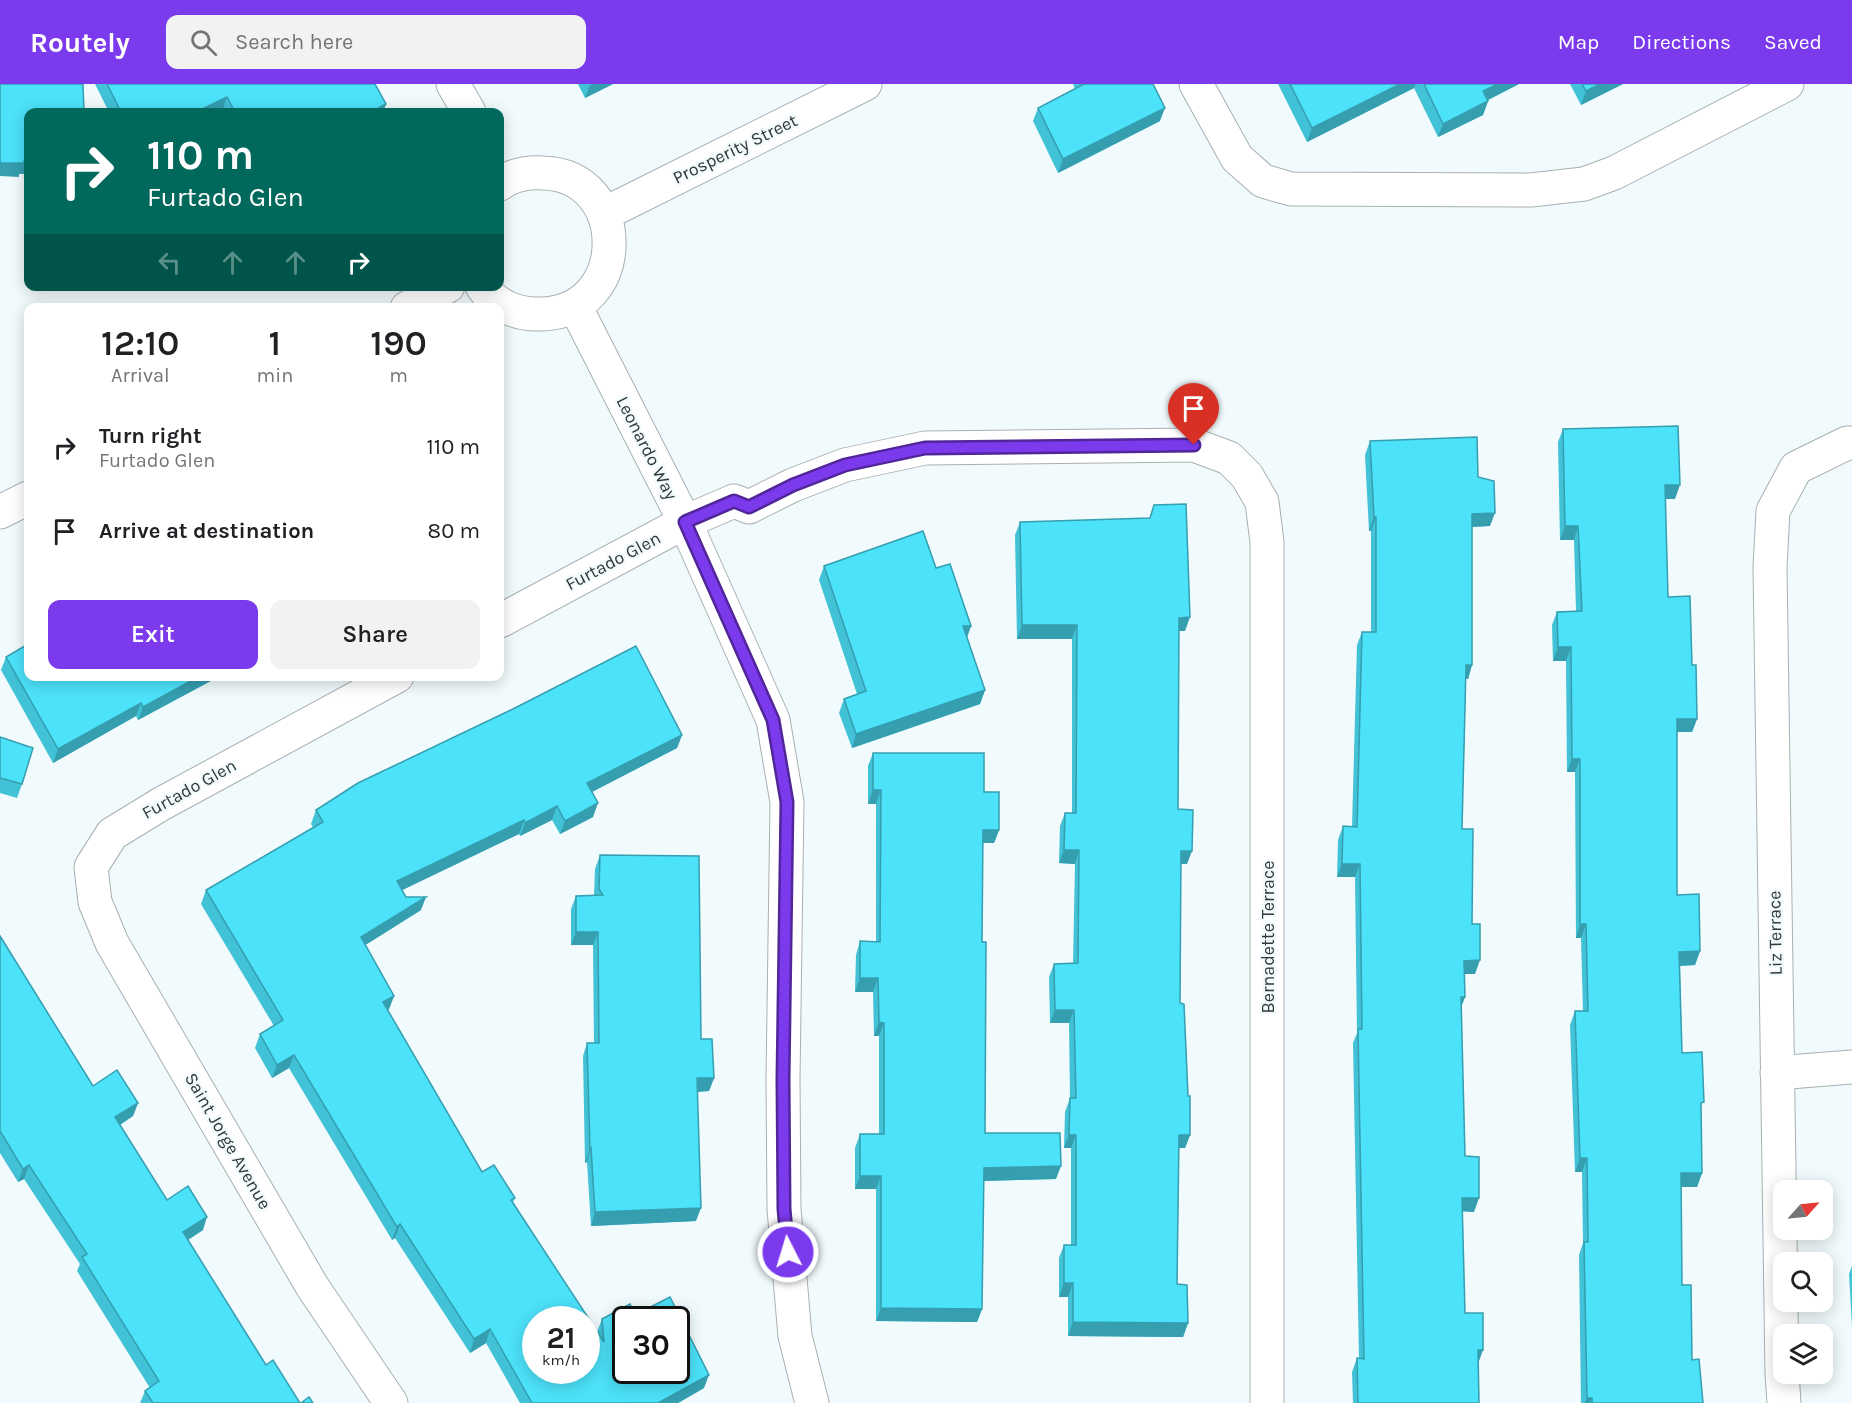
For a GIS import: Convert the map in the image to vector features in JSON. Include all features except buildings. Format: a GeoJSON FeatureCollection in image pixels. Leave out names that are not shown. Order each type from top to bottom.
{"type":"FeatureCollection","features":[{"type":"Feature","properties":{"kind":"street"},"geometry":{"type":"LineString","coordinates":[[453,84],[467,108]]}},
{"type":"Feature","properties":{"kind":"street","name":"Prosperity Street"},"geometry":{"type":"LineString","coordinates":[[604,214],[866,84]]}},
{"type":"Feature","properties":{"kind":"street"},"geometry":{"type":"LineString","coordinates":[[1196,84],[1236,158],[1263,181],[1291,189],[1531,190],[1584,184],[1614,173],[1787,84]]}},
{"type":"Feature","properties":{"kind":"street"},"geometry":{"type":"LineString","coordinates":[[504,176],[529,172],[552,173],[574,180],[591,195],[604,214],[610,234],[609,256],[603,275],[591,293],[575,306],[552,314],[528,315],[504,307]]}},
{"type":"Feature","properties":{"kind":"street"},"geometry":{"type":"LineString","coordinates":[[416,303],[439,291]]}},
{"type":"Feature","properties":{"kind":"street"},"geometry":{"type":"LineString","coordinates":[[485,291],[499,303]]}},
{"type":"Feature","properties":{"kind":"street","name":"Leonardo Way"},"geometry":{"type":"LineString","coordinates":[[575,306],[685,522],[773,720],[787,802],[783,1079],[784,1209],[795,1336],[812,1403]]}},
{"type":"Feature","properties":{"kind":"street","name":"Liz Terrace"},"geometry":{"type":"LineString","coordinates":[[1785,1403],[1782,1362],[1770,567],[1773,511],[1796,468],[1847,443],[1852,443]]}},
{"type":"Feature","properties":{"kind":"street","name":"Furtado Glen"},"geometry":{"type":"LineString","coordinates":[[504,619],[685,522],[734,501],[749,507],[793,485],[845,465],[925,448],[1194,445],[1229,458],[1247,476]]}},
{"type":"Feature","properties":{"kind":"street","name":"Bernadette Terrace"},"geometry":{"type":"LineString","coordinates":[[1247,476],[1262,502],[1267,542],[1267,1403]]}},
{"type":"Feature","properties":{"kind":"street"},"geometry":{"type":"LineString","coordinates":[[0,512],[24,500]]}},
{"type":"Feature","properties":{"kind":"street","name":"Furtado Glen"},"geometry":{"type":"LineString","coordinates":[[91,867],[112,834],[161,804],[388,681]]}},
{"type":"Feature","properties":{"kind":"street","name":"Saint Jorge Avenue"},"geometry":{"type":"LineString","coordinates":[[91,867],[94,902],[112,943],[312,1286],[391,1403]]}},
{"type":"Feature","properties":{"kind":"street"},"geometry":{"type":"LineString","coordinates":[[1777,1073],[1852,1066]]}},
{"type":"Feature","properties":{"kind":"route"},"geometry":{"type":"LineString","coordinates":[[788,1252],[784,1209],[783,1079],[787,802],[773,720],[685,522],[734,501],[749,507],[793,485],[845,465],[925,448],[1194,445]]}}]}
